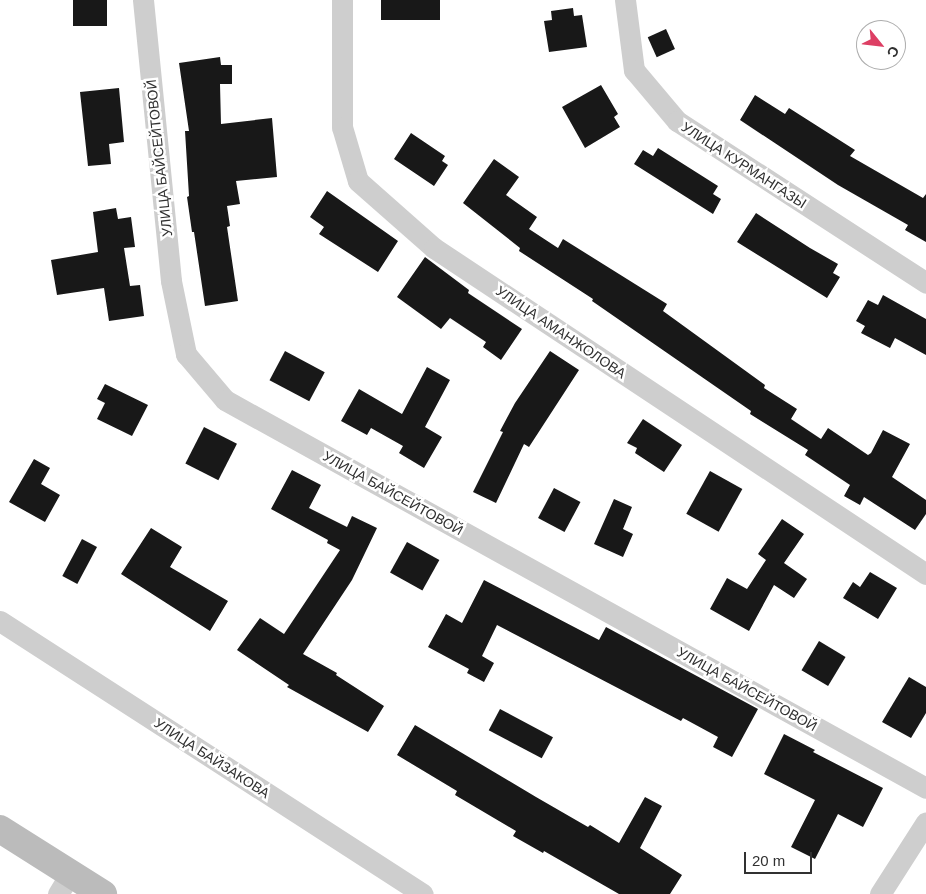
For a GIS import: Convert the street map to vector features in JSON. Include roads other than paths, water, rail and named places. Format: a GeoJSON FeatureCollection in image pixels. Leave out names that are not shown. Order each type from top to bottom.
{"type":"FeatureCollection","features":[{"type":"Feature","properties":{"kind":"street","name":"УЛИЦА БАЙСЕЙТОВОЙ"},"geometry":{"type":"LineString","coordinates":[[143,0],[171,281],[186,354],[225,400],[926,788]]}},
{"type":"Feature","properties":{"kind":"street","name":"УЛИЦА АМАНЖОЛОВА"},"geometry":{"type":"LineString","coordinates":[[342,0],[342,126],[358,181],[434,248],[926,574]]}},
{"type":"Feature","properties":{"kind":"street","name":"УЛИЦА КУРМАНГАЗЫ"},"geometry":{"type":"LineString","coordinates":[[625,0],[634,70],[677,121],[926,283]]}},
{"type":"Feature","properties":{"kind":"street","name":"УЛИЦА БАЙЗАКОВА"},"geometry":{"type":"LineString","coordinates":[[0,621],[423,894]]}},
{"type":"Feature","properties":{"kind":"street"},"geometry":{"type":"LineString","coordinates":[[880,894],[926,822]]}},
{"type":"Feature","properties":{"kind":"street"},"geometry":{"type":"LineString","coordinates":[[0,829],[64,884],[103,894]]}}]}
